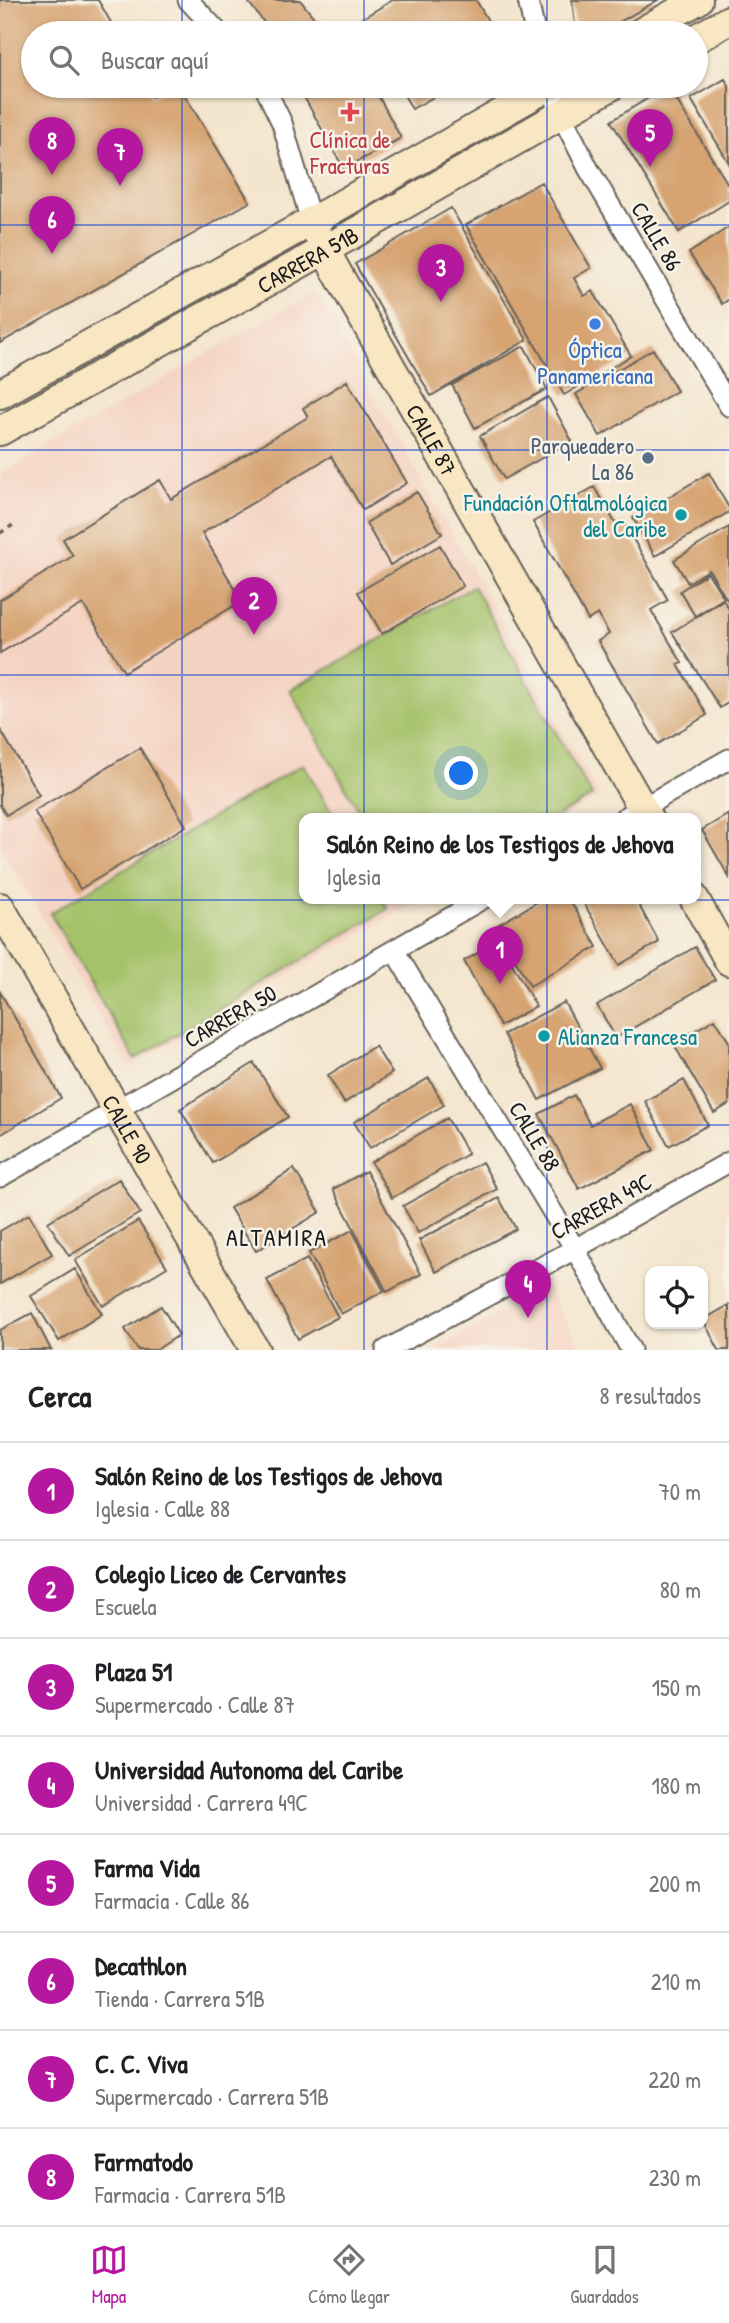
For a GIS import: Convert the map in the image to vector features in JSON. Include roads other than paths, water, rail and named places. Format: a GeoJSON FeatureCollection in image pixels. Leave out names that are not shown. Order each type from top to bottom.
{"type":"FeatureCollection","features":[{"type":"Feature","properties":{"kind":"main road"},"geometry":{"type":"LineString","coordinates":[[661,21],[698,0]]}},
{"type":"Feature","properties":{"kind":"main road"},"geometry":{"type":"LineString","coordinates":[[708,31],[729,20]]}},
{"type":"Feature","properties":{"kind":"main road","name":"CARRERA 51B"},"geometry":{"type":"LineString","coordinates":[[0,394],[529,98]]}},
{"type":"Feature","properties":{"kind":"main road","name":"CARRERA 51B"},"geometry":{"type":"LineString","coordinates":[[0,431],[590,98]]}},
{"type":"Feature","properties":{"kind":"main road","name":"CALLE 87"},"geometry":{"type":"LineString","coordinates":[[311,221],[637,813]]}},
{"type":"Feature","properties":{"kind":"main road"},"geometry":{"type":"LineString","coordinates":[[697,904],[729,961]]}},
{"type":"Feature","properties":{"kind":"main road","name":"CALLE 90"},"geometry":{"type":"LineString","coordinates":[[0,907],[255,1350]]}},
{"type":"Feature","properties":{"kind":"street"},"geometry":{"type":"LineString","coordinates":[[188,0],[208,21]]}},
{"type":"Feature","properties":{"kind":"street"},"geometry":{"type":"LineString","coordinates":[[527,0],[532,21]]}},
{"type":"Feature","properties":{"kind":"street","name":"CALLE 87"},"geometry":{"type":"LineString","coordinates":[[270,98],[282,123],[311,221]]}},
{"type":"Feature","properties":{"kind":"street","name":"CALLE 86"},"geometry":{"type":"LineString","coordinates":[[555,98],[588,168],[729,407]]}},
{"type":"Feature","properties":{"kind":"street"},"geometry":{"type":"LineString","coordinates":[[640,813],[729,759]]}},
{"type":"Feature","properties":{"kind":"street","name":"CARRERA 50"},"geometry":{"type":"LineString","coordinates":[[0,1177],[474,904]]}},
{"type":"Feature","properties":{"kind":"street","name":"CALLE 88"},"geometry":{"type":"LineString","coordinates":[[394,950],[575,1249],[631,1350]]}},
{"type":"Feature","properties":{"kind":"street","name":"CARRERA 49C"},"geometry":{"type":"LineString","coordinates":[[386,1350],[575,1249],[729,1162]]}},
{"type":"Feature","properties":{"kind":"place","name":"Clínica de Fracturas"},"geometry":{"type":"Point","coordinates":[350,112]}},
{"type":"Feature","properties":{"kind":"place","name":"Farma Vida"},"geometry":{"type":"Point","coordinates":[650,167]}},
{"type":"Feature","properties":{"kind":"place","name":"Farmatodo"},"geometry":{"type":"Point","coordinates":[52,175]}},
{"type":"Feature","properties":{"kind":"place","name":"C. C. Viva"},"geometry":{"type":"Point","coordinates":[120,186]}},
{"type":"Feature","properties":{"kind":"place","name":"Decathlon"},"geometry":{"type":"Point","coordinates":[52,254]}},
{"type":"Feature","properties":{"kind":"place","name":"Plaza 51"},"geometry":{"type":"Point","coordinates":[441,302]}},
{"type":"Feature","properties":{"kind":"place","name":"Óptica Panamericana"},"geometry":{"type":"Point","coordinates":[595,324]}},
{"type":"Feature","properties":{"kind":"place","name":"Parqueadero La 86"},"geometry":{"type":"Point","coordinates":[648,458]}},
{"type":"Feature","properties":{"kind":"place","name":"Fundación Oftalmológica del Caribe"},"geometry":{"type":"Point","coordinates":[681,515]}},
{"type":"Feature","properties":{"kind":"place","name":"Colegio Liceo de Cervantes"},"geometry":{"type":"Point","coordinates":[254,635]}},
{"type":"Feature","properties":{"kind":"place","name":"Salón Reino de los Testigos de Jehova"},"geometry":{"type":"Point","coordinates":[500,984]}},
{"type":"Feature","properties":{"kind":"place","name":"Alianza Francesa"},"geometry":{"type":"Point","coordinates":[544,1036]}},
{"type":"Feature","properties":{"kind":"place","name":"Universidad Autonoma del Caribe"},"geometry":{"type":"Point","coordinates":[528,1318]}},
{"type":"Feature","properties":{"kind":"district","name":"ALTAMIRA"},"geometry":{"type":"Point","coordinates":[277,1237]}}]}
